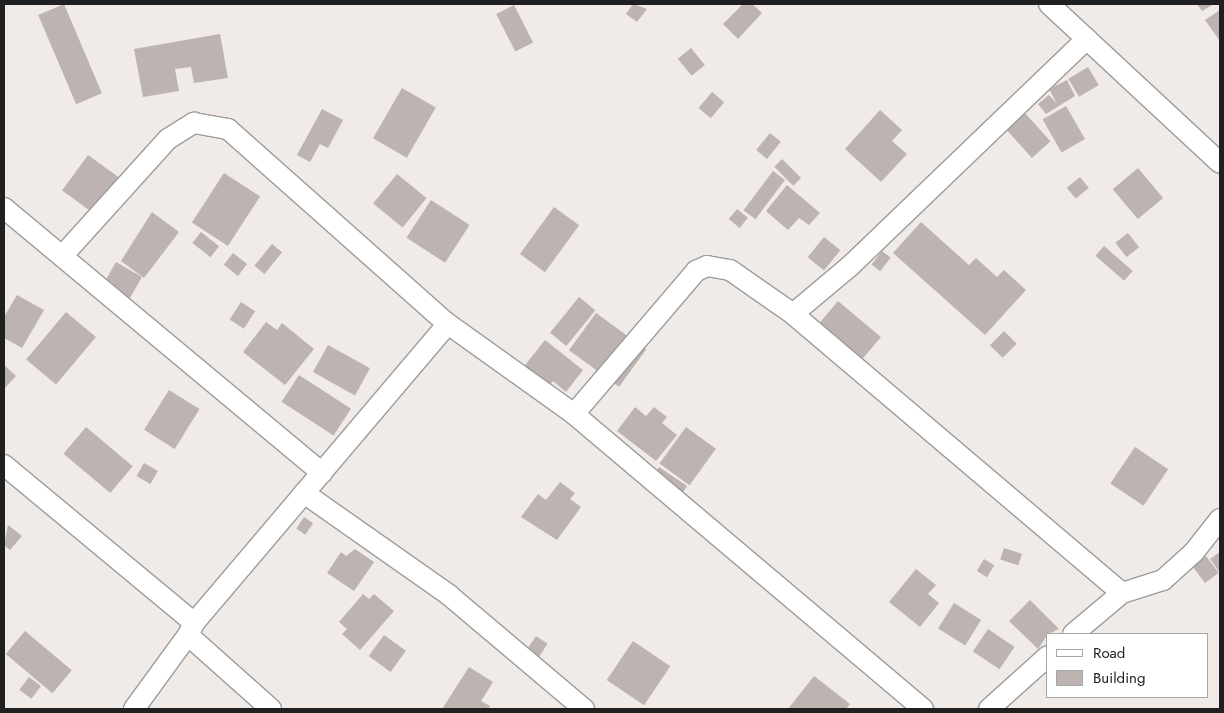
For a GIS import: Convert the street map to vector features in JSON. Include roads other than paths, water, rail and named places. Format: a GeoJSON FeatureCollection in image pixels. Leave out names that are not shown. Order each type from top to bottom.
{"type":"FeatureCollection","features":[{"type":"Feature","properties":{"kind":"street"},"geometry":{"type":"LineString","coordinates":[[1049,4],[1220,163]]}},
{"type":"Feature","properties":{"kind":"street"},"geometry":{"type":"LineString","coordinates":[[793,314],[857,259],[1087,39]]}},
{"type":"Feature","properties":{"kind":"street"},"geometry":{"type":"LineString","coordinates":[[64,254],[168,139],[194,123],[211,124],[241,140],[448,324],[574,414],[923,709]]}},
{"type":"Feature","properties":{"kind":"street"},"geometry":{"type":"LineString","coordinates":[[4,208],[64,254],[322,473]]}},
{"type":"Feature","properties":{"kind":"street"},"geometry":{"type":"LineString","coordinates":[[574,414],[696,271],[707,266],[730,270],[793,314],[1122,594]]}},
{"type":"Feature","properties":{"kind":"street"},"geometry":{"type":"LineString","coordinates":[[134,709],[191,629],[448,324]]}},
{"type":"Feature","properties":{"kind":"street"},"geometry":{"type":"LineString","coordinates":[[4,465],[191,629],[272,709]]}},
{"type":"Feature","properties":{"kind":"street"},"geometry":{"type":"LineString","coordinates":[[304,493],[449,596],[584,709]]}},
{"type":"Feature","properties":{"kind":"street"},"geometry":{"type":"LineString","coordinates":[[1074,633],[1122,594],[1163,580],[1194,552],[1220,519]]}},
{"type":"Feature","properties":{"kind":"street"},"geometry":{"type":"LineString","coordinates":[[989,709],[1046,658]]}}]}
